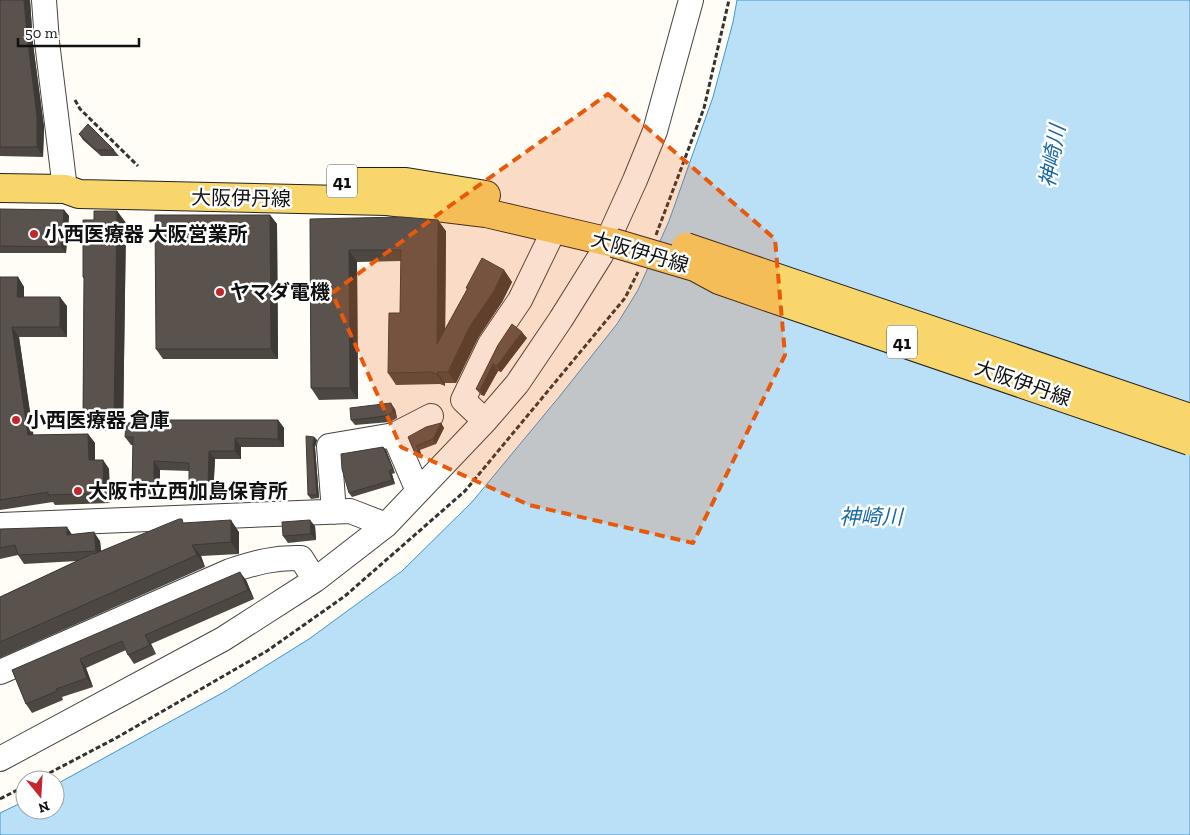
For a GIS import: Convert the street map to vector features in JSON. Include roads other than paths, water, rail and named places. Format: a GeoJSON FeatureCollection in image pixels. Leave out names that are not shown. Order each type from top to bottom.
{"type":"FeatureCollection","features":[{"type":"Feature","properties":{"kind":"main road","name":"大阪伊丹線"},"geometry":{"type":"LineString","coordinates":[[65,189],[79,182],[236,180],[406,182],[509,198],[614,234],[694,267],[719,280],[1190,441]]}},
{"type":"Feature","properties":{"kind":"main road","name":"大阪伊丹線"},"geometry":{"type":"LineString","coordinates":[[0,188],[65,189],[79,194],[387,201],[486,213],[555,228],[614,234],[640,231],[1190,418]]}},
{"type":"Feature","properties":{"kind":"street"},"geometry":{"type":"LineString","coordinates":[[44,0],[46,42],[65,189]]}},
{"type":"Feature","properties":{"kind":"street"},"geometry":{"type":"LineString","coordinates":[[0,759],[119,697],[222,639],[315,580],[386,524],[485,421],[523,376],[614,234],[655,131],[691,0]]}},
{"type":"Feature","properties":{"kind":"street"},"geometry":{"type":"LineString","coordinates":[[485,421],[463,400],[490,344],[520,300],[555,228]]}},
{"type":"Feature","properties":{"kind":"street"},"geometry":{"type":"LineString","coordinates":[[334,512],[329,446],[412,421],[418,491]]}},
{"type":"Feature","properties":{"kind":"street"},"geometry":{"type":"LineString","coordinates":[[0,525],[350,511],[386,524]]}},
{"type":"Feature","properties":{"kind":"street"},"geometry":{"type":"LineString","coordinates":[[0,672],[230,571],[251,564],[283,557],[301,558],[315,580]]}},
{"type":"Feature","properties":{"kind":"water","name":"神崎川"},"geometry":{"type":"Polygon","coordinates":[[[737,0],[1190,0],[1190,835],[0,835],[0,813],[15,806],[15,820],[65,820],[65,779],[224,692],[309,639],[402,571],[472,502],[617,324],[638,290],[669,221],[713,97],[737,0]]]}},
{"type":"Feature","properties":{"kind":"place","name":"小西医療器 大阪営業所"},"geometry":{"type":"Point","coordinates":[34,234]}},
{"type":"Feature","properties":{"kind":"place","name":"ヤマダ電機"},"geometry":{"type":"Point","coordinates":[220,292]}},
{"type":"Feature","properties":{"kind":"place","name":"小西医療器 倉庫"},"geometry":{"type":"Point","coordinates":[16,420]}},
{"type":"Feature","properties":{"kind":"place","name":"大阪市立西加島保育所"},"geometry":{"type":"Point","coordinates":[78,491]}}]}
